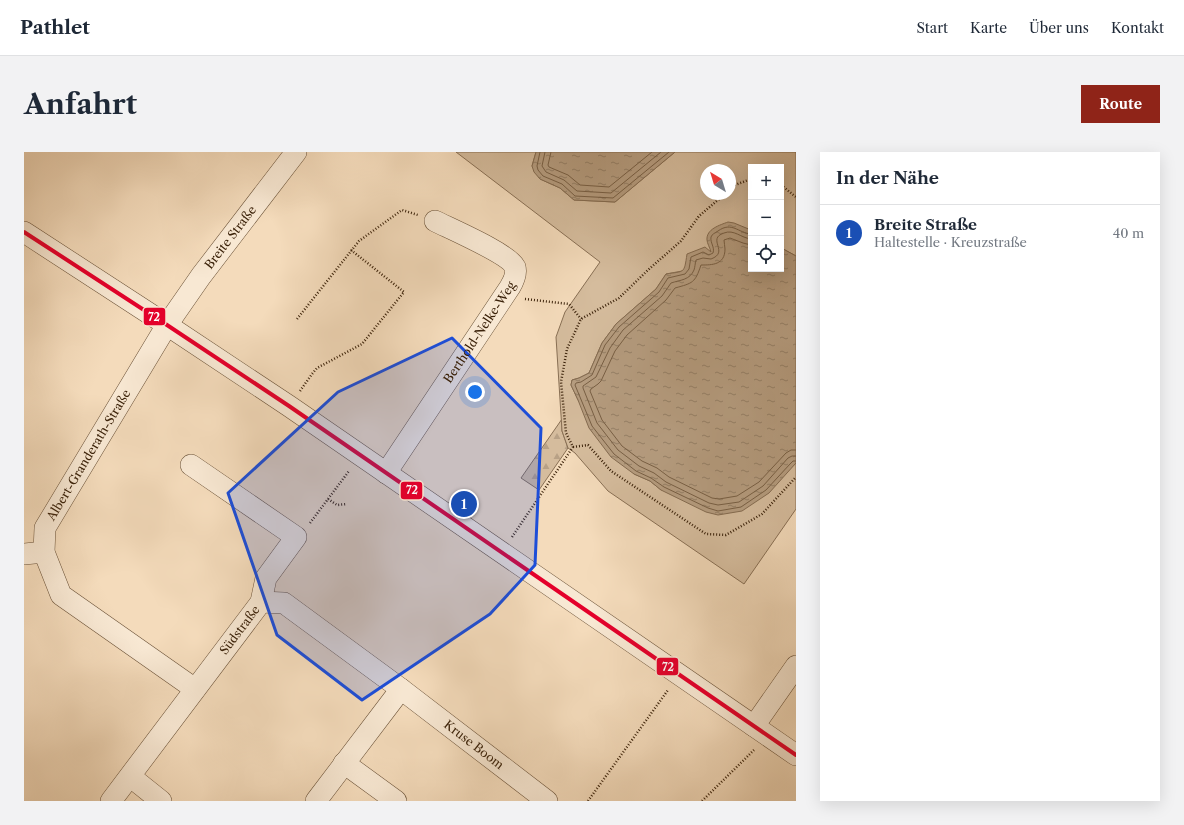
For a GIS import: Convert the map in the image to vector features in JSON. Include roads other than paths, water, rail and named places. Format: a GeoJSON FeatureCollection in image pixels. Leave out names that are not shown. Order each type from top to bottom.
{"type":"FeatureCollection","features":[{"type":"Feature","properties":{"kind":"street","name":"Breite Straße"},"geometry":{"type":"LineString","coordinates":[[167,325],[201,276],[296,152]]}},
{"type":"Feature","properties":{"kind":"street","name":"Berthold-Nelke-Weg"},"geometry":{"type":"LineString","coordinates":[[386,473],[504,297],[512,284],[515,275],[515,267],[510,260],[435,221]]}},
{"type":"Feature","properties":{"kind":"street"},"geometry":{"type":"LineString","coordinates":[[24,232],[289,406],[796,755]]}},
{"type":"Feature","properties":{"kind":"street","name":"Albert-Granderath-Straße"},"geometry":{"type":"LineString","coordinates":[[167,325],[45,528],[34,553],[61,595],[195,689]]}},
{"type":"Feature","properties":{"kind":"street","name":"Südstraße"},"geometry":{"type":"LineString","coordinates":[[111,801],[131,777],[261,602],[266,578],[296,537],[191,465]]}},
{"type":"Feature","properties":{"kind":"street","name":"Kruse Boom"},"geometry":{"type":"LineString","coordinates":[[261,602],[284,603],[401,689],[547,801]]}},
{"type":"Feature","properties":{"kind":"street"},"geometry":{"type":"LineString","coordinates":[[761,731],[796,666]]}},
{"type":"Feature","properties":{"kind":"street"},"geometry":{"type":"LineString","coordinates":[[316,801],[401,689]]}},
{"type":"Feature","properties":{"kind":"street"},"geometry":{"type":"LineString","coordinates":[[344,763],[396,801]]}},
{"type":"Feature","properties":{"kind":"street"},"geometry":{"type":"LineString","coordinates":[[131,777],[161,801]]}},
{"type":"Feature","properties":{"kind":"water"},"geometry":{"type":"Polygon","coordinates":[[[536,152],[675,152],[615,202],[574,200],[560,188],[540,179],[534,172],[532,166],[536,152]]]}},
{"type":"Feature","properties":{"kind":"water"},"geometry":{"type":"Polygon","coordinates":[[[728,222],[748,229],[748,272],[784,272],[784,249],[796,256],[796,463],[769,493],[742,511],[718,515],[706,512],[661,490],[650,481],[634,474],[611,457],[589,428],[571,385],[572,380],[589,373],[602,343],[616,324],[656,289],[666,274],[680,272],[684,268],[687,254],[705,247],[711,252],[707,241],[707,236],[711,230],[728,222]]]}},
{"type":"Feature","properties":{"kind":"place","name":"Breite Straße"},"geometry":{"type":"Point","coordinates":[464,504]}}]}
